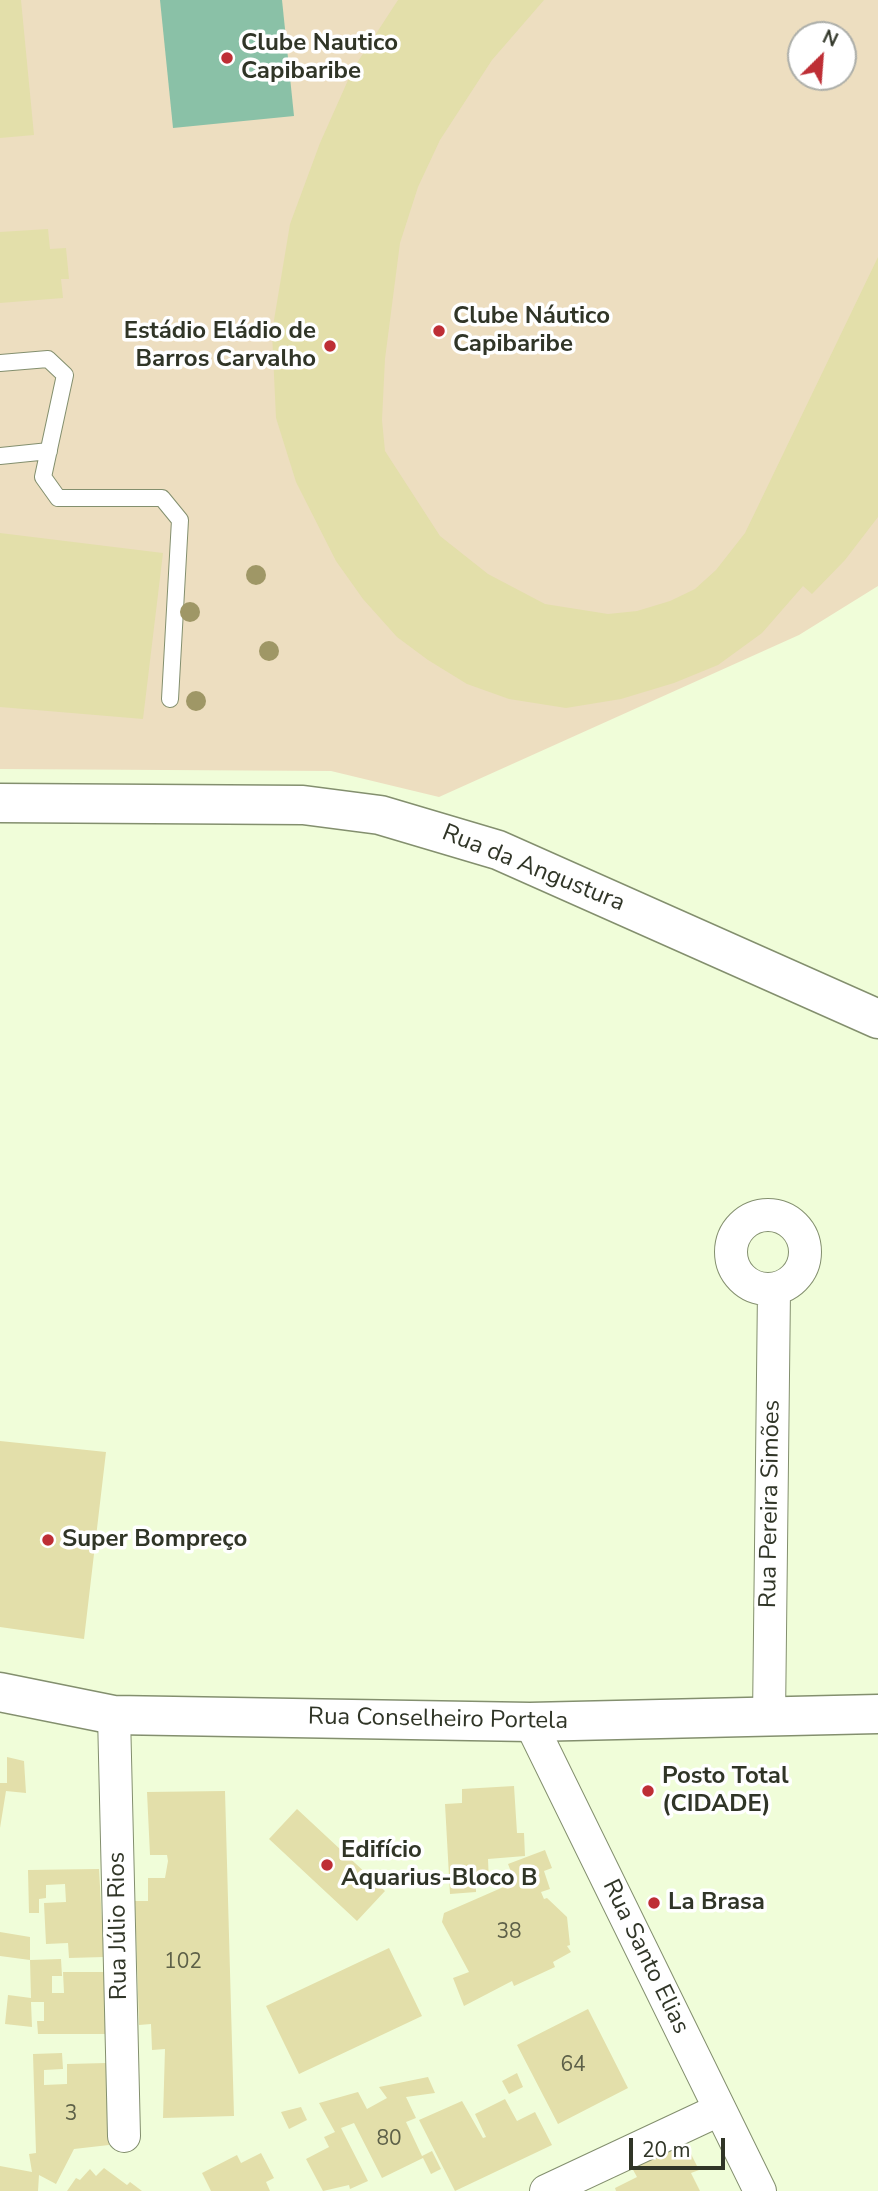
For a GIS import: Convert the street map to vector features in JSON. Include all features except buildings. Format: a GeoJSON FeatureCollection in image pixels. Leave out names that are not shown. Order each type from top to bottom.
{"type":"FeatureCollection","features":[{"type":"Feature","properties":{"kind":"street","name":"Rua da Angustura"},"geometry":{"type":"LineString","coordinates":[[0,803],[303,805],[380,815],[498,850],[878,1019]]}},
{"type":"Feature","properties":{"kind":"street","name":"Rua Pereira Simões"},"geometry":{"type":"LineString","coordinates":[[769,1718],[774,1290]]}},
{"type":"Feature","properties":{"kind":"street","name":"Rua Conselheiro Portela"},"geometry":{"type":"LineString","coordinates":[[0,1692],[114,1715],[530,1722],[878,1714]]}},
{"type":"Feature","properties":{"kind":"street","name":"Rua Júlio Rios"},"geometry":{"type":"LineString","coordinates":[[114,1715],[124,2136]]}},
{"type":"Feature","properties":{"kind":"street","name":"Rua Santo Elias"},"geometry":{"type":"LineString","coordinates":[[530,1722],[760,2191]]}},
{"type":"Feature","properties":{"kind":"street"},"geometry":{"type":"LineString","coordinates":[[546,2191],[719,2110]]}},
{"type":"Feature","properties":{"kind":"lane"},"geometry":{"type":"LineString","coordinates":[[0,363],[48,359],[65,376],[43,477],[58,498],[162,498],[180,520],[170,699]]}},
{"type":"Feature","properties":{"kind":"lane"},"geometry":{"type":"LineString","coordinates":[[0,456],[49,451]]}},
{"type":"Feature","properties":{"kind":"shaded area","name":"Clube Náutico Capibaribe"},"geometry":{"type":"Polygon","coordinates":[[[0,0],[878,0],[878,586],[799,635],[439,797],[331,771],[0,769],[0,0]]]}},
{"type":"Feature","properties":{"kind":"shaded area","name":"Clube Nautico Capibaribe"},"geometry":{"type":"Polygon","coordinates":[[[160,0],[282,0],[294,116],[173,128],[160,0]]]}},
{"type":"Feature","properties":{"kind":"place","name":"Clube Nautico Capibaribe"},"geometry":{"type":"Point","coordinates":[227,58]}},
{"type":"Feature","properties":{"kind":"place","name":"Clube Náutico Capibaribe"},"geometry":{"type":"Point","coordinates":[439,331]}},
{"type":"Feature","properties":{"kind":"place","name":"Estádio Eládio de Barros Carvalho"},"geometry":{"type":"Point","coordinates":[330,346]}},
{"type":"Feature","properties":{"kind":"place","name":"Super Bompreço"},"geometry":{"type":"Point","coordinates":[48,1540]}},
{"type":"Feature","properties":{"kind":"place","name":"Posto Total (CIDADE)"},"geometry":{"type":"Point","coordinates":[648,1791]}},
{"type":"Feature","properties":{"kind":"place","name":"Edifício Aquarius-Bloco B"},"geometry":{"type":"Point","coordinates":[327,1865]}},
{"type":"Feature","properties":{"kind":"place","name":"La Brasa"},"geometry":{"type":"Point","coordinates":[654,1903]}}]}
